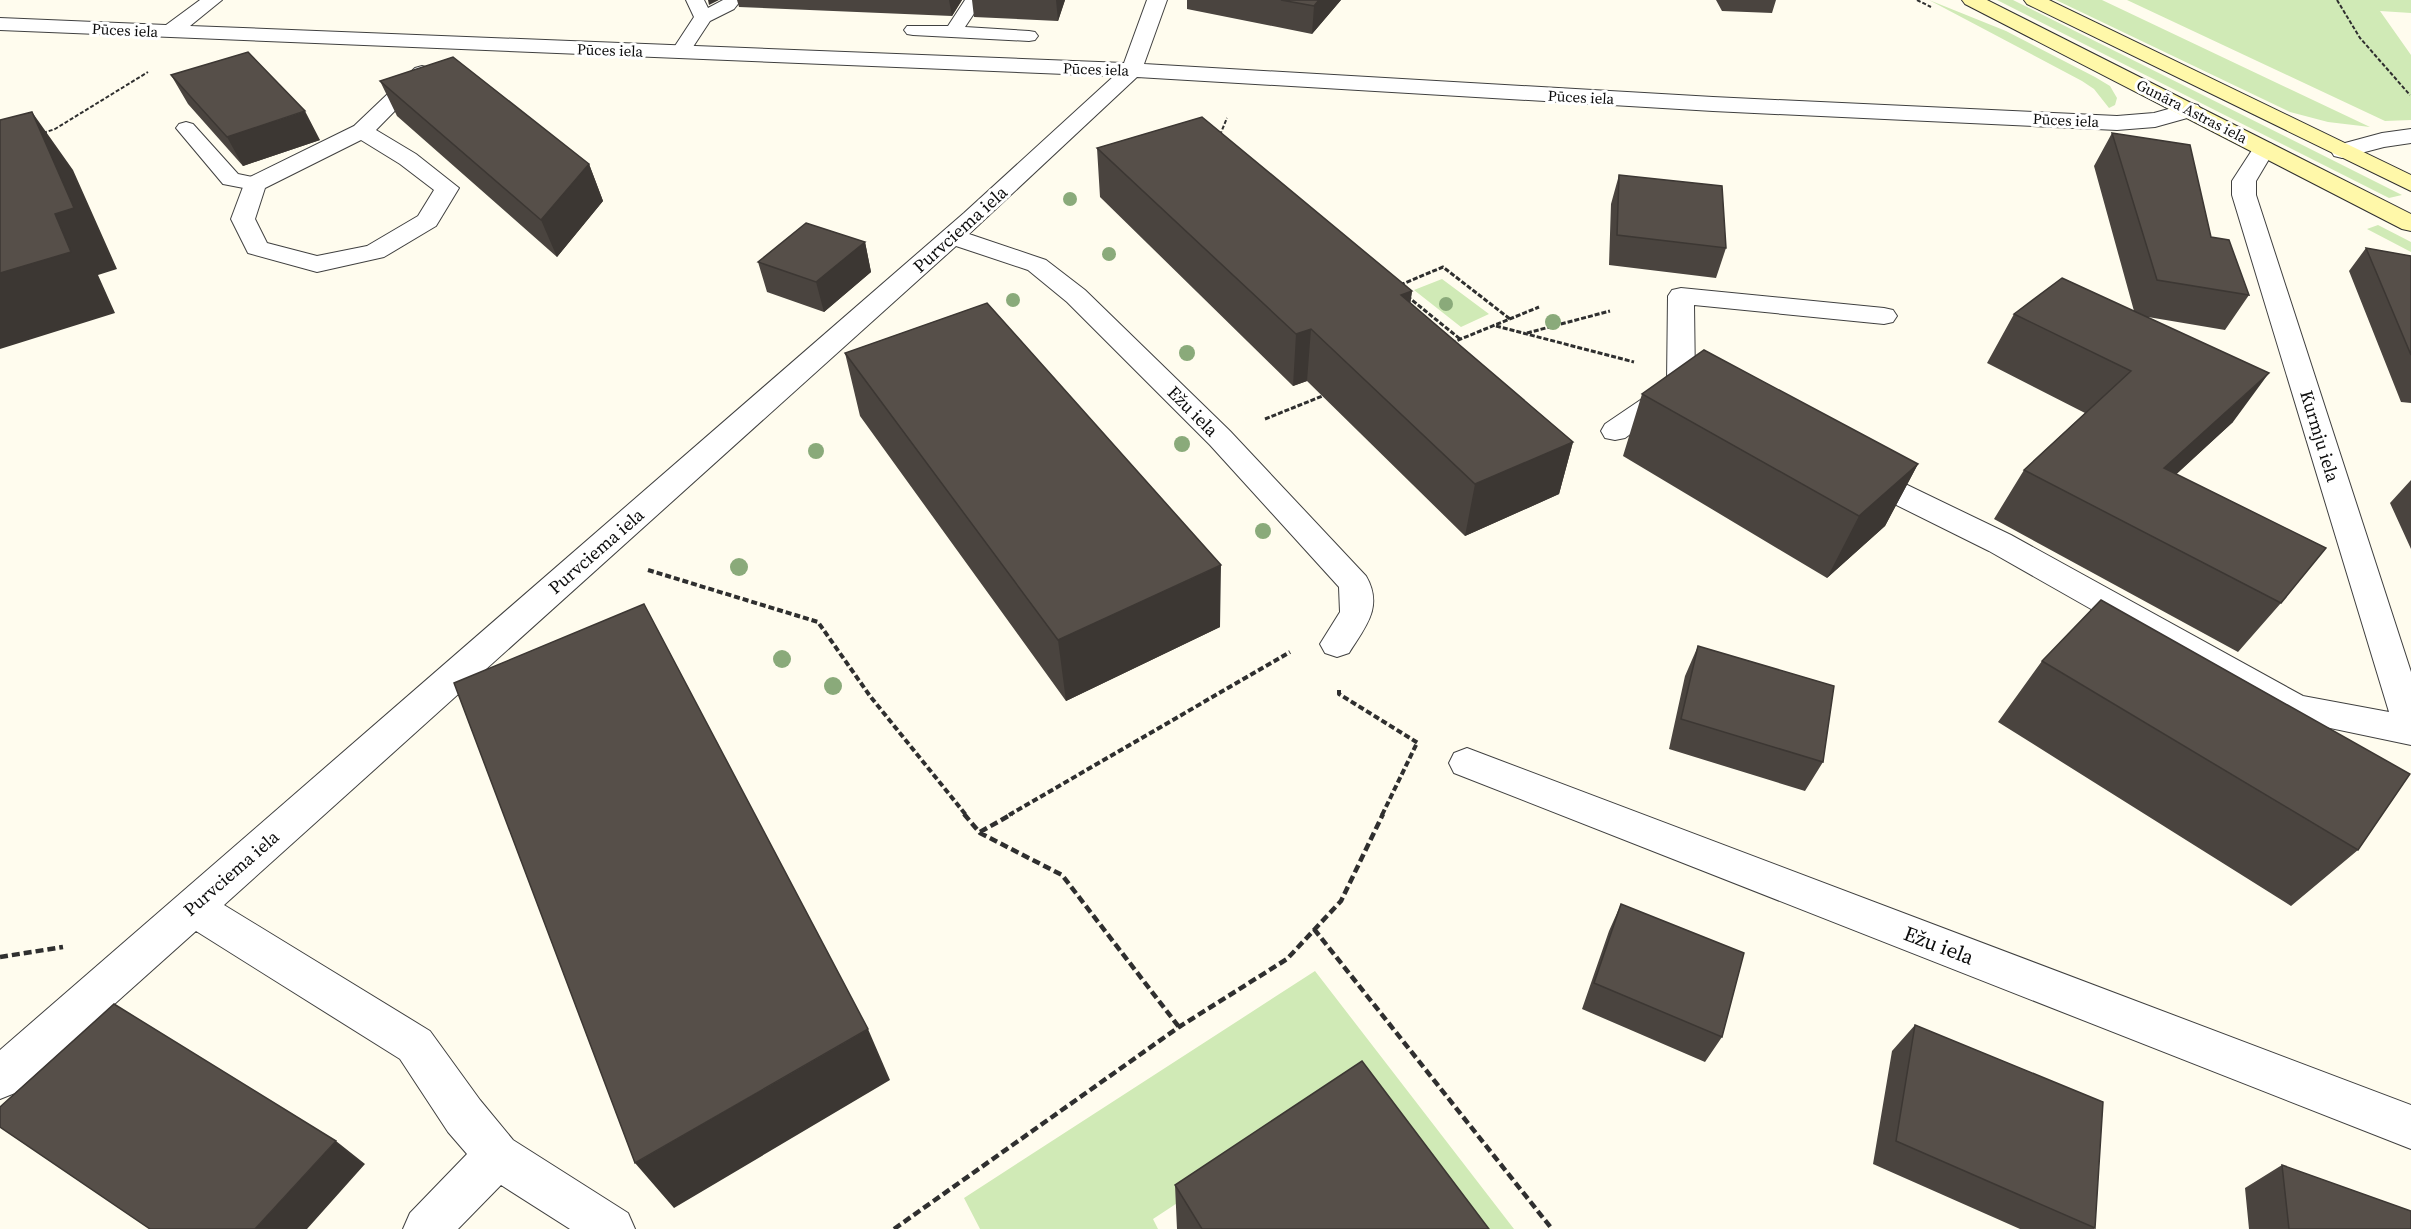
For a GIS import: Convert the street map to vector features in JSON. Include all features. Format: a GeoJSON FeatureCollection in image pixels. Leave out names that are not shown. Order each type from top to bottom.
{"type":"FeatureCollection","features":[{"type":"Feature","properties":{"kind":"main road","name":"Gunāra Astras iela"},"geometry":{"type":"LineString","coordinates":[[1972,0],[2411,224]]}},
{"type":"Feature","properties":{"kind":"main road","name":"Gunāra Astras iela"},"geometry":{"type":"LineString","coordinates":[[2034,0],[2411,184]]}},
{"type":"Feature","properties":{"kind":"street"},"geometry":{"type":"LineString","coordinates":[[169,32],[212,0]]}},
{"type":"Feature","properties":{"kind":"street","name":"Purvciema iela"},"geometry":{"type":"LineString","coordinates":[[0,1078],[952,237],[1132,70],[1157,0]]}},
{"type":"Feature","properties":{"kind":"street","name":"Pūces iela"},"geometry":{"type":"LineString","coordinates":[[0,24],[1132,70],[1713,104],[2117,123],[2155,120],[2190,110]]}},
{"type":"Feature","properties":{"kind":"street"},"geometry":{"type":"LineString","coordinates":[[362,131],[408,159],[447,188],[427,221],[375,252],[317,264],[257,248],[243,219],[254,184],[362,131],[455,43]]}},
{"type":"Feature","properties":{"kind":"street"},"geometry":{"type":"LineString","coordinates":[[2342,151],[2382,140],[2411,136]]}},
{"type":"Feature","properties":{"kind":"street","name":"Kurmju iela"},"geometry":{"type":"LineString","coordinates":[[2264,148],[2244,181],[2244,195],[2411,729]]}},
{"type":"Feature","properties":{"kind":"street","name":"Ežu iela"},"geometry":{"type":"LineString","coordinates":[[952,237],[1037,265],[1076,296],[1220,438],[1355,584],[1357,613]]}},
{"type":"Feature","properties":{"kind":"street"},"geometry":{"type":"LineString","coordinates":[[1681,379],[1681,296],[1884,316]]}},
{"type":"Feature","properties":{"kind":"street"},"geometry":{"type":"LineString","coordinates":[[1681,379],[1733,410]]}},
{"type":"Feature","properties":{"kind":"street"},"geometry":{"type":"LineString","coordinates":[[1616,431],[1681,379]]}},
{"type":"Feature","properties":{"kind":"street"},"geometry":{"type":"LineString","coordinates":[[1836,462],[2000,543],[2295,708],[2411,729]]}},
{"type":"Feature","properties":{"kind":"street"},"geometry":{"type":"LineString","coordinates":[[1337,644],[1357,613]]}},
{"type":"Feature","properties":{"kind":"street","name":"Ežu iela"},"geometry":{"type":"LineString","coordinates":[[1467,763],[2411,1128]]}},
{"type":"Feature","properties":{"kind":"street"},"geometry":{"type":"LineString","coordinates":[[192,907],[415,1045],[464,1116],[497,1156],[612,1229]]}},
{"type":"Feature","properties":{"kind":"street"},"geometry":{"type":"LineString","coordinates":[[426,1229],[497,1156]]}},
{"type":"Feature","properties":{"kind":"lane"},"geometry":{"type":"LineString","coordinates":[[680,52],[699,8],[728,5],[732,0]]}},
{"type":"Feature","properties":{"kind":"lane"},"geometry":{"type":"LineString","coordinates":[[953,32],[974,0]]}},
{"type":"Feature","properties":{"kind":"lane"},"geometry":{"type":"LineString","coordinates":[[913,30],[1029,36]]}},
{"type":"Feature","properties":{"kind":"lane"},"geometry":{"type":"LineString","coordinates":[[186,128],[231,179],[254,184]]}},
{"type":"Feature","properties":{"kind":"path"},"geometry":{"type":"LineString","coordinates":[[2337,0],[2342,13],[2370,50],[2411,96]]}},
{"type":"Feature","properties":{"kind":"path"},"geometry":{"type":"LineString","coordinates":[[33,136],[55,129],[157,67]]}},
{"type":"Feature","properties":{"kind":"path"},"geometry":{"type":"LineString","coordinates":[[1219,134],[1231,109]]}},
{"type":"Feature","properties":{"kind":"path"},"geometry":{"type":"LineString","coordinates":[[1214,130],[1226,141]]}},
{"type":"Feature","properties":{"kind":"path"},"geometry":{"type":"LineString","coordinates":[[1395,287],[1443,267],[1510,319]]}},
{"type":"Feature","properties":{"kind":"path"},"geometry":{"type":"LineString","coordinates":[[1404,294],[1460,339]]}},
{"type":"Feature","properties":{"kind":"path"},"geometry":{"type":"LineString","coordinates":[[1449,344],[1539,308]]}},
{"type":"Feature","properties":{"kind":"path"},"geometry":{"type":"LineString","coordinates":[[1526,333],[1610,311]]}},
{"type":"Feature","properties":{"kind":"path"},"geometry":{"type":"LineString","coordinates":[[1495,326],[1681,379]]}},
{"type":"Feature","properties":{"kind":"path"},"geometry":{"type":"LineString","coordinates":[[1220,438],[1329,393]]}},
{"type":"Feature","properties":{"kind":"path"},"geometry":{"type":"LineString","coordinates":[[594,553],[818,622],[870,696],[980,833],[1062,875],[1179,1027]]}},
{"type":"Feature","properties":{"kind":"path"},"geometry":{"type":"LineString","coordinates":[[980,833],[1357,613]]}},
{"type":"Feature","properties":{"kind":"path"},"geometry":{"type":"LineString","coordinates":[[1337,644],[1339,693],[1417,743],[1467,763]]}},
{"type":"Feature","properties":{"kind":"path"},"geometry":{"type":"LineString","coordinates":[[894,1229],[1179,1027],[1287,959],[1341,901],[1417,743]]}},
{"type":"Feature","properties":{"kind":"path"},"geometry":{"type":"LineString","coordinates":[[1314,929],[1552,1229]]}},
{"type":"Feature","properties":{"kind":"green space"},"geometry":{"type":"Polygon","coordinates":[[[1929,0],[2006,31],[2095,77],[2110,86],[2117,98],[2115,105],[2109,108],[2094,89],[2082,81],[1929,0]]]}},
{"type":"Feature","properties":{"kind":"green space"},"geometry":{"type":"Polygon","coordinates":[[[1997,0],[2013,0],[2402,195],[2389,198],[1997,0]]]}},
{"type":"Feature","properties":{"kind":"green space"},"geometry":{"type":"Polygon","coordinates":[[[2056,0],[2102,0],[2370,127],[2328,122],[2290,112],[2056,0]]]}},
{"type":"Feature","properties":{"kind":"green space"},"geometry":{"type":"Polygon","coordinates":[[[2127,0],[2411,0],[2411,13],[2380,11],[2411,55],[2411,120],[2385,121],[2127,0]]]}},
{"type":"Feature","properties":{"kind":"green space"},"geometry":{"type":"Polygon","coordinates":[[[2378,225],[2411,242],[2411,252],[2367,229],[2378,225]]]}},
{"type":"Feature","properties":{"kind":"green space"},"geometry":{"type":"Polygon","coordinates":[[[1442,279],[1489,314],[1461,327],[1414,290],[1442,279]]]}},
{"type":"Feature","properties":{"kind":"green space"},"geometry":{"type":"Polygon","coordinates":[[[1315,971],[1514,1229],[1459,1229],[1351,1089],[1153,1219],[1158,1229],[980,1229],[964,1198],[1315,971]]]}},
{"type":"Feature","properties":{"kind":"building"},"geometry":{"type":"Polygon","coordinates":[[[1281,0],[1319,0],[1314,6],[1281,0]]]}},
{"type":"Feature","properties":{"kind":"building"},"geometry":{"type":"Polygon","coordinates":[[[248,52],[305,111],[227,137],[171,75],[248,52]]]}},
{"type":"Feature","properties":{"kind":"building"},"geometry":{"type":"Polygon","coordinates":[[[453,57],[589,164],[541,220],[380,81],[453,57]]]}},
{"type":"Feature","properties":{"kind":"building"},"geometry":{"type":"Polygon","coordinates":[[[32,112],[74,208],[55,214],[71,252],[0,273],[0,120],[32,112]]]}},
{"type":"Feature","properties":{"kind":"building"},"geometry":{"type":"Polygon","coordinates":[[[1202,117],[1412,291],[1401,295],[1573,442],[1475,484],[1311,329],[1296,334],[1097,148],[1202,117]]]}},
{"type":"Feature","properties":{"kind":"building"},"geometry":{"type":"Polygon","coordinates":[[[2112,133],[2190,145],[2211,237],[2229,240],[2249,295],[2157,280],[2112,133]]]}},
{"type":"Feature","properties":{"kind":"building"},"geometry":{"type":"Polygon","coordinates":[[[1619,175],[1722,186],[1726,248],[1617,235],[1619,175]]]}},
{"type":"Feature","properties":{"kind":"building"},"geometry":{"type":"Polygon","coordinates":[[[806,223],[865,242],[816,282],[758,262],[806,223]]]}},
{"type":"Feature","properties":{"kind":"building"},"geometry":{"type":"Polygon","coordinates":[[[2366,248],[2411,256],[2411,355],[2366,248]]]}},
{"type":"Feature","properties":{"kind":"building"},"geometry":{"type":"Polygon","coordinates":[[[2062,278],[2269,373],[2164,468],[2326,548],[2281,603],[2024,470],[2131,371],[2014,314],[2062,278]]]}},
{"type":"Feature","properties":{"kind":"building"},"geometry":{"type":"Polygon","coordinates":[[[987,303],[1221,565],[1058,640],[845,353],[987,303]]]}},
{"type":"Feature","properties":{"kind":"building"},"geometry":{"type":"Polygon","coordinates":[[[1704,350],[1918,464],[1859,516],[1642,394],[1704,350]]]}},
{"type":"Feature","properties":{"kind":"building"},"geometry":{"type":"Polygon","coordinates":[[[2101,600],[2410,774],[2358,850],[2042,661],[2101,600]]]}},
{"type":"Feature","properties":{"kind":"building"},"geometry":{"type":"Polygon","coordinates":[[[644,604],[868,1029],[635,1163],[454,683],[644,604]]]}},
{"type":"Feature","properties":{"kind":"building"},"geometry":{"type":"Polygon","coordinates":[[[1698,646],[1834,686],[1823,762],[1681,719],[1698,646]]]}},
{"type":"Feature","properties":{"kind":"building"},"geometry":{"type":"Polygon","coordinates":[[[1621,904],[1744,953],[1722,1037],[1594,983],[1621,904]]]}},
{"type":"Feature","properties":{"kind":"building"},"geometry":{"type":"Polygon","coordinates":[[[114,1004],[336,1141],[255,1229],[150,1229],[0,1127],[0,1107],[114,1004]]]}},
{"type":"Feature","properties":{"kind":"building"},"geometry":{"type":"Polygon","coordinates":[[[1915,1025],[2103,1102],[2095,1228],[1896,1141],[1915,1025]]]}},
{"type":"Feature","properties":{"kind":"building"},"geometry":{"type":"Polygon","coordinates":[[[1362,1061],[1489,1229],[1202,1229],[1175,1185],[1362,1061]]]}},
{"type":"Feature","properties":{"kind":"building"},"geometry":{"type":"Polygon","coordinates":[[[2282,1165],[2411,1211],[2411,1229],[2289,1229],[2282,1165]]]}}]}
